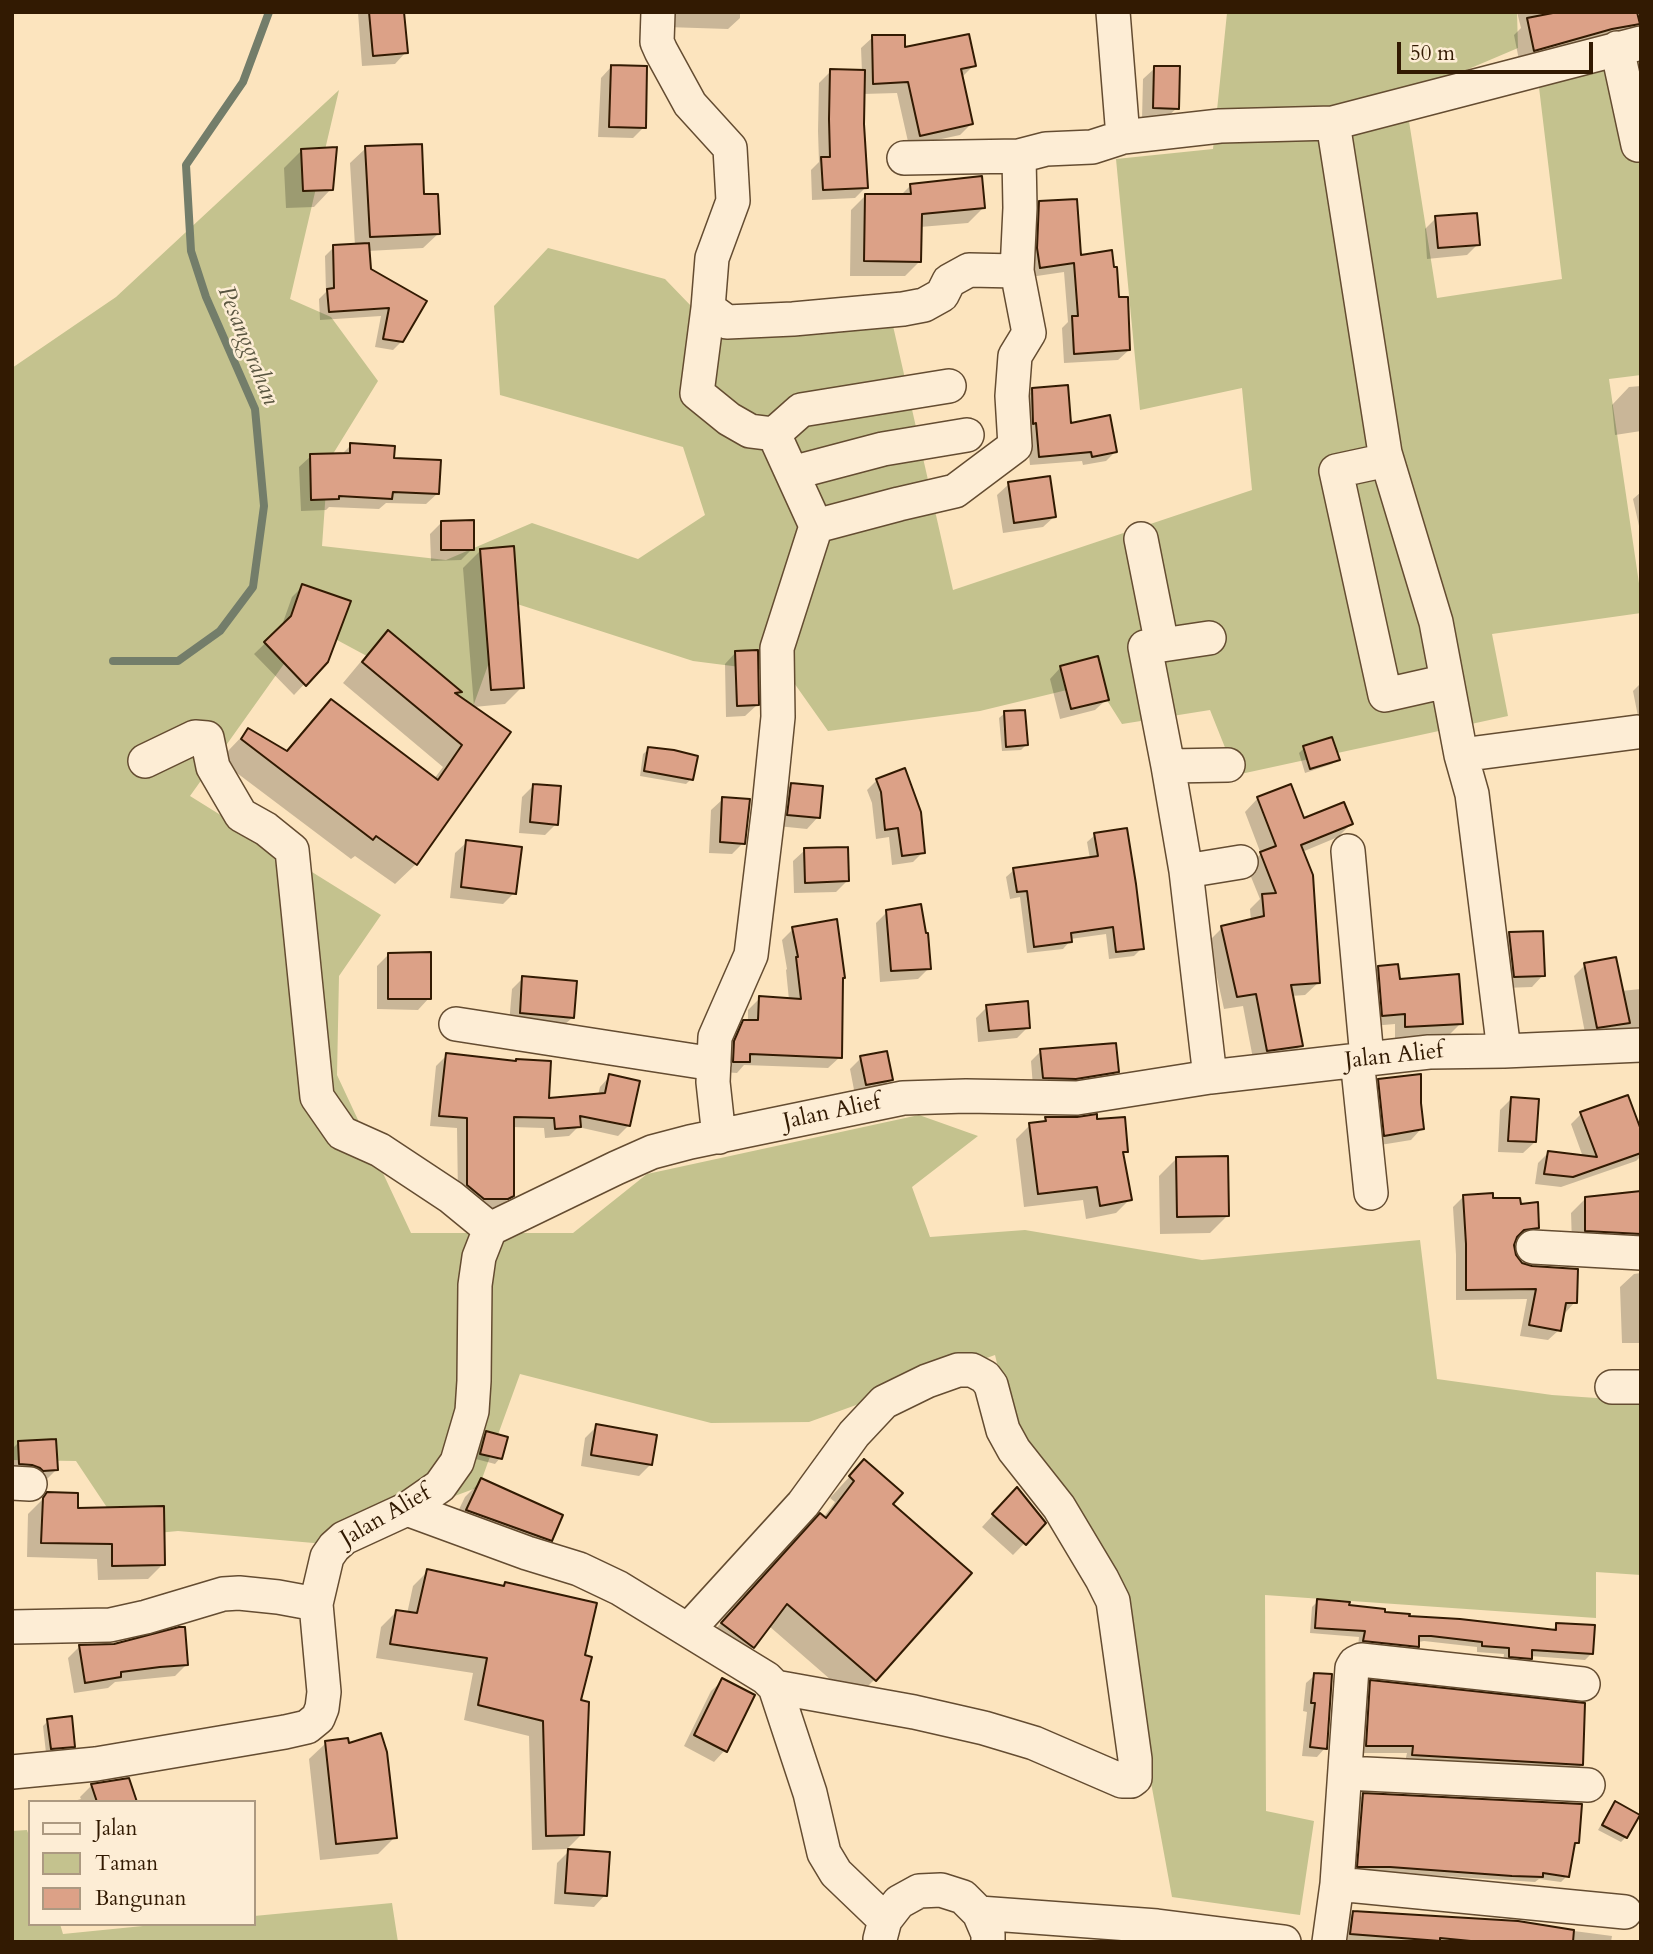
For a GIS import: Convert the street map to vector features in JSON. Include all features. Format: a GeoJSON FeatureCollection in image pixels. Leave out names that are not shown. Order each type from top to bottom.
{"type":"FeatureCollection","features":[{"type":"Feature","properties":{"kind":"street"},"geometry":{"type":"LineString","coordinates":[[658,12],[657,42],[661,51],[690,104],[730,148],[733,201],[712,258],[697,393],[729,419],[750,431],[774,434],[802,410],[949,386]]}},
{"type":"Feature","properties":{"kind":"street"},"geometry":{"type":"LineString","coordinates":[[1113,12],[1124,137]]}},
{"type":"Feature","properties":{"kind":"street"},"geometry":{"type":"LineString","coordinates":[[904,158],[1019,156],[1046,149],[1092,147],[1124,137],[1220,126],[1333,124],[1629,45],[1638,145]]}},
{"type":"Feature","properties":{"kind":"street"},"geometry":{"type":"LineString","coordinates":[[1333,124],[1387,460],[1436,622],[1461,755],[1472,794],[1504,1051]]}},
{"type":"Feature","properties":{"kind":"street"},"geometry":{"type":"LineString","coordinates":[[816,526],[955,491],[1015,446],[1012,396],[1015,356],[1029,333],[1017,271],[1019,156]]}},
{"type":"Feature","properties":{"kind":"street"},"geometry":{"type":"LineString","coordinates":[[708,308],[727,322],[903,309],[924,305],[942,295],[949,281],[969,270],[1017,271]]}},
{"type":"Feature","properties":{"kind":"street"},"geometry":{"type":"LineString","coordinates":[[719,1137],[712,1082],[715,1037],[751,955],[778,716],[777,648],[816,526],[774,434]]}},
{"type":"Feature","properties":{"kind":"street"},"geometry":{"type":"LineString","coordinates":[[792,473],[883,449],[967,435]]}},
{"type":"Feature","properties":{"kind":"street"},"geometry":{"type":"LineString","coordinates":[[1387,460],[1336,471],[1385,695],[1447,681]]}},
{"type":"Feature","properties":{"kind":"street"},"geometry":{"type":"LineString","coordinates":[[1141,539],[1162,645]]}},
{"type":"Feature","properties":{"kind":"street"},"geometry":{"type":"LineString","coordinates":[[1209,638],[1144,647],[1168,766],[1185,871],[1210,1077]]}},
{"type":"Feature","properties":{"kind":"street"},"geometry":{"type":"LineString","coordinates":[[1461,755],[1637,732]]}},
{"type":"Feature","properties":{"kind":"street"},"geometry":{"type":"LineString","coordinates":[[145,761],[195,737],[207,738],[213,767],[241,815],[292,850],[317,1097],[342,1133],[380,1150],[451,1197],[490,1229]]}},
{"type":"Feature","properties":{"kind":"street"},"geometry":{"type":"LineString","coordinates":[[1168,766],[1228,765]]}},
{"type":"Feature","properties":{"kind":"street"},"geometry":{"type":"LineString","coordinates":[[1348,851],[1371,1193]]}},
{"type":"Feature","properties":{"kind":"street"},"geometry":{"type":"LineString","coordinates":[[1185,871],[1241,862]]}},
{"type":"Feature","properties":{"kind":"street"},"geometry":{"type":"LineString","coordinates":[[456,1024],[713,1064]]}},
{"type":"Feature","properties":{"kind":"street","name":"Jalan Alief"},"geometry":{"type":"LineString","coordinates":[[12,1772],[96,1764],[307,1727],[318,1718],[323,1709],[324,1692],[316,1604],[327,1557],[344,1538],[407,1509],[440,1486],[457,1462],[472,1411],[475,1285],[479,1257],[490,1229],[652,1152],[903,1098],[1077,1098],[1210,1077],[1362,1058],[1429,1052],[1641,1045]]}},
{"type":"Feature","properties":{"kind":"street"},"geometry":{"type":"LineString","coordinates":[[1533,1247],[1641,1253]]}},
{"type":"Feature","properties":{"kind":"street"},"geometry":{"type":"LineString","coordinates":[[407,1509],[579,1569],[620,1588],[680,1625],[751,1668],[775,1687],[914,1712],[984,1728],[1034,1743],[1122,1781],[1135,1778],[1135,1759],[1113,1601],[1059,1507],[1014,1450],[1003,1430],[991,1385],[985,1377],[972,1370],[958,1370],[927,1381],[884,1402],[853,1434],[803,1504],[680,1625]]}},
{"type":"Feature","properties":{"kind":"street"},"geometry":{"type":"LineString","coordinates":[[12,1627],[110,1625],[223,1594],[278,1597],[316,1604]]}},
{"type":"Feature","properties":{"kind":"street"},"geometry":{"type":"LineString","coordinates":[[1329,1942],[1337,1884],[1352,1668],[1355,1662],[1361,1660],[1583,1684]]}},
{"type":"Feature","properties":{"kind":"street"},"geometry":{"type":"LineString","coordinates":[[775,1687],[810,1793],[824,1853],[836,1873],[882,1931],[899,1902],[919,1892],[941,1890],[963,1897],[983,1927],[1157,1926],[1284,1942]]}},
{"type":"Feature","properties":{"kind":"street"},"geometry":{"type":"LineString","coordinates":[[1346,1773],[1588,1785]]}},
{"type":"Feature","properties":{"kind":"street"},"geometry":{"type":"LineString","coordinates":[[1337,1884],[1625,1912]]}},
{"type":"Feature","properties":{"kind":"green space"},"geometry":{"type":"Polygon","coordinates":[[[1517,12],[1518,48],[1405,96],[1437,298],[1562,279],[1538,79],[1641,48],[1641,375],[1609,379],[1641,597],[1641,613],[1492,634],[1508,716],[1236,775],[1210,710],[1122,724],[1096,683],[980,711],[828,731],[787,673],[693,661],[511,602],[471,712],[311,626],[190,796],[381,915],[339,976],[337,1075],[411,1233],[573,1233],[647,1174],[919,1115],[978,1136],[912,1187],[930,1237],[1025,1230],[1202,1260],[1420,1240],[1437,1379],[1552,1395],[1641,1401],[1641,1575],[1596,1572],[1596,1618],[1265,1595],[1266,1811],[1314,1821],[1300,1915],[1172,1897],[1117,1597],[1021,1464],[995,1355],[809,1422],[711,1423],[520,1374],[479,1487],[325,1544],[178,1531],[126,1536],[76,1461],[12,1460],[12,368],[116,297],[339,90],[290,299],[331,317],[378,381],[328,462],[322,546],[446,560],[532,523],[638,559],[705,515],[683,447],[500,395],[494,306],[548,248],[665,279],[720,336],[891,317],[953,590],[1252,490],[1242,388],[1140,410],[1116,159],[1213,149],[1227,13],[1517,12]]]}},
{"type":"Feature","properties":{"kind":"green space"},"geometry":{"type":"Polygon","coordinates":[[[27,1830],[28,1833],[28,1926],[61,1926],[63,1934],[143,1926],[256,1926],[256,1916],[392,1903],[398,1942],[12,1942],[12,1831],[27,1830]]]}},
{"type":"Feature","properties":{"kind":"building"},"geometry":{"type":"Polygon","coordinates":[[[369,12],[404,12],[408,53],[373,56],[369,12]]]}},
{"type":"Feature","properties":{"kind":"building"},"geometry":{"type":"Polygon","coordinates":[[[1558,12],[1637,12],[1640,24],[1534,51],[1527,18],[1558,12]]]}},
{"type":"Feature","properties":{"kind":"building"},"geometry":{"type":"Polygon","coordinates":[[[969,34],[976,66],[961,69],[973,124],[920,136],[908,82],[873,84],[872,35],[905,35],[905,47],[969,34]]]}},
{"type":"Feature","properties":{"kind":"building"},"geometry":{"type":"Polygon","coordinates":[[[611,65],[647,66],[646,128],[609,127],[611,65]]]}},
{"type":"Feature","properties":{"kind":"building"},"geometry":{"type":"Polygon","coordinates":[[[1154,66],[1180,66],[1179,109],[1153,108],[1154,66]]]}},
{"type":"Feature","properties":{"kind":"building"},"geometry":{"type":"Polygon","coordinates":[[[830,69],[865,70],[864,124],[868,188],[823,190],[821,157],[830,157],[830,69]]]}},
{"type":"Feature","properties":{"kind":"building"},"geometry":{"type":"Polygon","coordinates":[[[422,144],[424,194],[438,194],[440,234],[370,237],[365,146],[422,144]]]}},
{"type":"Feature","properties":{"kind":"building"},"geometry":{"type":"Polygon","coordinates":[[[337,147],[333,190],[303,191],[301,149],[337,147]]]}},
{"type":"Feature","properties":{"kind":"building"},"geometry":{"type":"Polygon","coordinates":[[[982,176],[985,208],[922,214],[921,262],[864,261],[865,194],[911,194],[910,184],[982,176]]]}},
{"type":"Feature","properties":{"kind":"building"},"geometry":{"type":"Polygon","coordinates":[[[1077,199],[1081,255],[1112,250],[1114,267],[1117,267],[1119,297],[1128,297],[1130,350],[1074,354],[1072,316],[1078,316],[1074,263],[1040,268],[1037,248],[1039,201],[1077,199]]]}},
{"type":"Feature","properties":{"kind":"building"},"geometry":{"type":"Polygon","coordinates":[[[1477,213],[1480,245],[1438,248],[1435,216],[1477,213]]]}},
{"type":"Feature","properties":{"kind":"building"},"geometry":{"type":"Polygon","coordinates":[[[369,243],[371,269],[427,301],[403,342],[383,339],[389,308],[329,312],[327,289],[334,288],[333,245],[369,243]]]}},
{"type":"Feature","properties":{"kind":"building"},"geometry":{"type":"Polygon","coordinates":[[[1068,385],[1071,423],[1110,415],[1117,452],[1092,457],[1091,452],[1039,457],[1036,423],[1033,424],[1032,388],[1068,385]]]}},
{"type":"Feature","properties":{"kind":"building"},"geometry":{"type":"Polygon","coordinates":[[[350,443],[395,446],[394,458],[441,460],[439,494],[393,492],[392,499],[339,496],[339,499],[311,500],[310,454],[350,453],[350,443]]]}},
{"type":"Feature","properties":{"kind":"building"},"geometry":{"type":"Polygon","coordinates":[[[1050,476],[1056,517],[1014,523],[1008,482],[1050,476]]]}},
{"type":"Feature","properties":{"kind":"building"},"geometry":{"type":"Polygon","coordinates":[[[474,520],[474,550],[441,550],[441,521],[474,520]]]}},
{"type":"Feature","properties":{"kind":"building"},"geometry":{"type":"Polygon","coordinates":[[[514,546],[524,688],[491,690],[480,549],[514,546]]]}},
{"type":"Feature","properties":{"kind":"building"},"geometry":{"type":"Polygon","coordinates":[[[302,584],[351,601],[328,662],[306,686],[264,642],[291,616],[302,584]]]}},
{"type":"Feature","properties":{"kind":"building"},"geometry":{"type":"Polygon","coordinates":[[[388,630],[462,692],[455,693],[511,732],[417,865],[376,836],[373,840],[241,739],[248,728],[287,751],[331,699],[438,780],[462,745],[362,662],[388,630]]]}},
{"type":"Feature","properties":{"kind":"building"},"geometry":{"type":"Polygon","coordinates":[[[758,650],[759,705],[737,706],[735,651],[758,650]]]}},
{"type":"Feature","properties":{"kind":"building"},"geometry":{"type":"Polygon","coordinates":[[[1098,656],[1109,700],[1071,709],[1060,666],[1098,656]]]}},
{"type":"Feature","properties":{"kind":"building"},"geometry":{"type":"Polygon","coordinates":[[[1025,710],[1028,745],[1006,747],[1004,711],[1025,710]]]}},
{"type":"Feature","properties":{"kind":"building"},"geometry":{"type":"Polygon","coordinates":[[[1332,737],[1340,760],[1310,769],[1303,746],[1332,737]]]}},
{"type":"Feature","properties":{"kind":"building"},"geometry":{"type":"Polygon","coordinates":[[[648,747],[698,756],[693,780],[644,771],[648,747]]]}},
{"type":"Feature","properties":{"kind":"building"},"geometry":{"type":"Polygon","coordinates":[[[905,768],[921,812],[925,853],[902,856],[898,828],[885,830],[881,792],[876,779],[905,768]]]}},
{"type":"Feature","properties":{"kind":"building"},"geometry":{"type":"Polygon","coordinates":[[[791,783],[823,786],[820,818],[787,815],[791,783]]]}},
{"type":"Feature","properties":{"kind":"building"},"geometry":{"type":"Polygon","coordinates":[[[533,784],[561,786],[558,825],[530,822],[533,784]]]}},
{"type":"Feature","properties":{"kind":"building"},"geometry":{"type":"Polygon","coordinates":[[[1291,784],[1304,818],[1344,802],[1353,824],[1301,845],[1313,875],[1320,983],[1291,985],[1303,1046],[1267,1051],[1256,994],[1237,997],[1221,926],[1264,916],[1262,894],[1276,893],[1260,852],[1276,846],[1257,797],[1291,784]]]}},
{"type":"Feature","properties":{"kind":"building"},"geometry":{"type":"Polygon","coordinates":[[[722,797],[750,799],[745,844],[720,842],[722,797]]]}},
{"type":"Feature","properties":{"kind":"building"},"geometry":{"type":"Polygon","coordinates":[[[1127,828],[1144,949],[1116,952],[1113,927],[1071,933],[1072,942],[1034,947],[1027,891],[1017,892],[1013,868],[1098,856],[1094,833],[1127,828]]]}},
{"type":"Feature","properties":{"kind":"building"},"geometry":{"type":"Polygon","coordinates":[[[466,840],[522,847],[516,894],[461,887],[466,840]]]}},
{"type":"Feature","properties":{"kind":"building"},"geometry":{"type":"Polygon","coordinates":[[[848,847],[849,881],[805,883],[804,848],[848,847]]]}},
{"type":"Feature","properties":{"kind":"building"},"geometry":{"type":"Polygon","coordinates":[[[921,904],[928,933],[931,969],[891,971],[886,910],[921,904]]]}},
{"type":"Feature","properties":{"kind":"building"},"geometry":{"type":"Polygon","coordinates":[[[837,919],[845,978],[842,1058],[750,1054],[750,1062],[733,1062],[734,1041],[743,1020],[758,1020],[759,996],[801,999],[798,957],[792,927],[837,919]]]}},
{"type":"Feature","properties":{"kind":"building"},"geometry":{"type":"Polygon","coordinates":[[[1543,931],[1545,976],[1514,977],[1509,932],[1543,931]]]}},
{"type":"Feature","properties":{"kind":"building"},"geometry":{"type":"Polygon","coordinates":[[[431,952],[431,999],[388,999],[388,953],[431,952]]]}},
{"type":"Feature","properties":{"kind":"building"},"geometry":{"type":"Polygon","coordinates":[[[1616,957],[1630,1023],[1597,1028],[1584,963],[1616,957]]]}},
{"type":"Feature","properties":{"kind":"building"},"geometry":{"type":"Polygon","coordinates":[[[1398,964],[1400,979],[1459,974],[1463,1024],[1405,1027],[1405,1014],[1382,1016],[1378,966],[1398,964]]]}},
{"type":"Feature","properties":{"kind":"building"},"geometry":{"type":"Polygon","coordinates":[[[522,976],[577,981],[574,1018],[520,1013],[522,976]]]}},
{"type":"Feature","properties":{"kind":"building"},"geometry":{"type":"Polygon","coordinates":[[[1028,1001],[1030,1028],[989,1031],[986,1005],[1028,1001]]]}},
{"type":"Feature","properties":{"kind":"building"},"geometry":{"type":"Polygon","coordinates":[[[1116,1043],[1119,1072],[1076,1079],[1043,1078],[1040,1049],[1116,1043]]]}},
{"type":"Feature","properties":{"kind":"building"},"geometry":{"type":"Polygon","coordinates":[[[887,1051],[893,1080],[866,1085],[860,1056],[887,1051]]]}},
{"type":"Feature","properties":{"kind":"building"},"geometry":{"type":"Polygon","coordinates":[[[446,1053],[516,1061],[551,1061],[549,1098],[605,1093],[609,1074],[640,1081],[630,1126],[580,1116],[581,1127],[555,1129],[554,1118],[514,1117],[514,1196],[508,1199],[484,1199],[467,1185],[467,1118],[439,1116],[446,1053]]]}},
{"type":"Feature","properties":{"kind":"building"},"geometry":{"type":"Polygon","coordinates":[[[1421,1074],[1424,1129],[1384,1136],[1378,1079],[1421,1074]]]}},
{"type":"Feature","properties":{"kind":"building"},"geometry":{"type":"Polygon","coordinates":[[[1628,1095],[1641,1130],[1641,1153],[1573,1177],[1544,1174],[1548,1151],[1597,1157],[1580,1112],[1628,1095]]]}},
{"type":"Feature","properties":{"kind":"building"},"geometry":{"type":"Polygon","coordinates":[[[1511,1097],[1539,1099],[1536,1142],[1508,1141],[1511,1097]]]}},
{"type":"Feature","properties":{"kind":"building"},"geometry":{"type":"Polygon","coordinates":[[[1097,1114],[1097,1119],[1125,1117],[1128,1152],[1123,1152],[1132,1200],[1100,1206],[1097,1187],[1038,1194],[1029,1123],[1046,1121],[1045,1117],[1097,1114]]]}},
{"type":"Feature","properties":{"kind":"building"},"geometry":{"type":"Polygon","coordinates":[[[1228,1156],[1229,1216],[1177,1217],[1176,1157],[1228,1156]]]}},
{"type":"Feature","properties":{"kind":"building"},"geometry":{"type":"Polygon","coordinates":[[[1641,1191],[1641,1234],[1585,1231],[1585,1197],[1641,1191]]]}},
{"type":"Feature","properties":{"kind":"building"},"geometry":{"type":"Polygon","coordinates":[[[1493,1193],[1493,1198],[1520,1198],[1521,1204],[1538,1202],[1539,1228],[1524,1230],[1514,1245],[1516,1255],[1522,1263],[1578,1269],[1577,1303],[1566,1303],[1561,1331],[1529,1325],[1536,1289],[1466,1290],[1463,1195],[1493,1193]]]}},
{"type":"Feature","properties":{"kind":"building"},"geometry":{"type":"Polygon","coordinates":[[[596,1424],[657,1435],[652,1465],[591,1455],[596,1424]]]}},
{"type":"Feature","properties":{"kind":"building"},"geometry":{"type":"Polygon","coordinates":[[[486,1431],[508,1437],[502,1459],[480,1454],[486,1431]]]}},
{"type":"Feature","properties":{"kind":"building"},"geometry":{"type":"Polygon","coordinates":[[[56,1439],[58,1470],[43,1471],[32,1465],[19,1464],[18,1441],[56,1439]]]}},
{"type":"Feature","properties":{"kind":"building"},"geometry":{"type":"Polygon","coordinates":[[[864,1459],[903,1493],[893,1504],[972,1573],[876,1681],[787,1604],[754,1648],[721,1623],[820,1513],[826,1518],[854,1481],[849,1476],[864,1459]]]}},
{"type":"Feature","properties":{"kind":"building"},"geometry":{"type":"Polygon","coordinates":[[[481,1478],[563,1515],[552,1541],[466,1510],[481,1478]]]}},
{"type":"Feature","properties":{"kind":"building"},"geometry":{"type":"Polygon","coordinates":[[[1017,1487],[1046,1523],[1026,1545],[992,1514],[1017,1487]]]}},
{"type":"Feature","properties":{"kind":"building"},"geometry":{"type":"Polygon","coordinates":[[[47,1492],[78,1493],[78,1508],[164,1506],[165,1565],[112,1566],[112,1544],[41,1543],[43,1498],[47,1492]]]}},
{"type":"Feature","properties":{"kind":"building"},"geometry":{"type":"Polygon","coordinates":[[[427,1569],[504,1586],[505,1582],[597,1603],[585,1655],[592,1657],[581,1700],[589,1702],[584,1835],[546,1836],[543,1721],[478,1705],[487,1658],[390,1644],[396,1610],[417,1613],[427,1569]]]}},
{"type":"Feature","properties":{"kind":"building"},"geometry":{"type":"Polygon","coordinates":[[[1317,1599],[1350,1602],[1349,1605],[1385,1609],[1385,1612],[1410,1614],[1409,1616],[1556,1630],[1556,1623],[1595,1625],[1593,1654],[1532,1650],[1532,1659],[1509,1657],[1509,1648],[1482,1646],[1482,1642],[1431,1636],[1419,1636],[1419,1647],[1363,1641],[1365,1631],[1315,1628],[1317,1599]]]}},
{"type":"Feature","properties":{"kind":"building"},"geometry":{"type":"Polygon","coordinates":[[[185,1627],[188,1665],[121,1672],[121,1677],[85,1683],[79,1645],[114,1644],[185,1627]]]}},
{"type":"Feature","properties":{"kind":"building"},"geometry":{"type":"Polygon","coordinates":[[[1314,1673],[1332,1674],[1327,1749],[1310,1747],[1315,1703],[1311,1703],[1314,1673]]]}},
{"type":"Feature","properties":{"kind":"building"},"geometry":{"type":"Polygon","coordinates":[[[722,1678],[755,1695],[727,1752],[694,1735],[722,1678]]]}},
{"type":"Feature","properties":{"kind":"building"},"geometry":{"type":"Polygon","coordinates":[[[1370,1680],[1585,1703],[1583,1765],[1412,1755],[1413,1746],[1366,1746],[1370,1680]]]}},
{"type":"Feature","properties":{"kind":"building"},"geometry":{"type":"Polygon","coordinates":[[[72,1716],[75,1747],[51,1749],[47,1719],[72,1716]]]}},
{"type":"Feature","properties":{"kind":"building"},"geometry":{"type":"Polygon","coordinates":[[[381,1733],[387,1752],[397,1838],[336,1844],[325,1741],[348,1738],[349,1743],[381,1733]]]}},
{"type":"Feature","properties":{"kind":"building"},"geometry":{"type":"Polygon","coordinates":[[[129,1778],[136,1800],[96,1800],[91,1784],[129,1778]]]}},
{"type":"Feature","properties":{"kind":"building"},"geometry":{"type":"Polygon","coordinates":[[[1363,1793],[1582,1804],[1579,1843],[1575,1843],[1569,1877],[1543,1873],[1543,1877],[1357,1867],[1363,1793]]]}},
{"type":"Feature","properties":{"kind":"building"},"geometry":{"type":"Polygon","coordinates":[[[1615,1801],[1640,1815],[1627,1838],[1602,1825],[1615,1801]]]}},
{"type":"Feature","properties":{"kind":"building"},"geometry":{"type":"Polygon","coordinates":[[[568,1849],[610,1852],[607,1896],[565,1893],[568,1849]]]}},
{"type":"Feature","properties":{"kind":"building"},"geometry":{"type":"Polygon","coordinates":[[[1353,1911],[1518,1921],[1574,1930],[1573,1942],[1481,1942],[1440,1938],[1440,1941],[1350,1934],[1353,1911]]]}},
{"type":"Feature","properties":{"kind":"waterway","name":"Pesanggrahan"},"geometry":{"type":"LineString","coordinates":[[113,661],[178,661],[220,631],[253,587],[264,506],[255,409],[206,297],[191,251],[186,165],[243,82],[269,12]]}}]}
